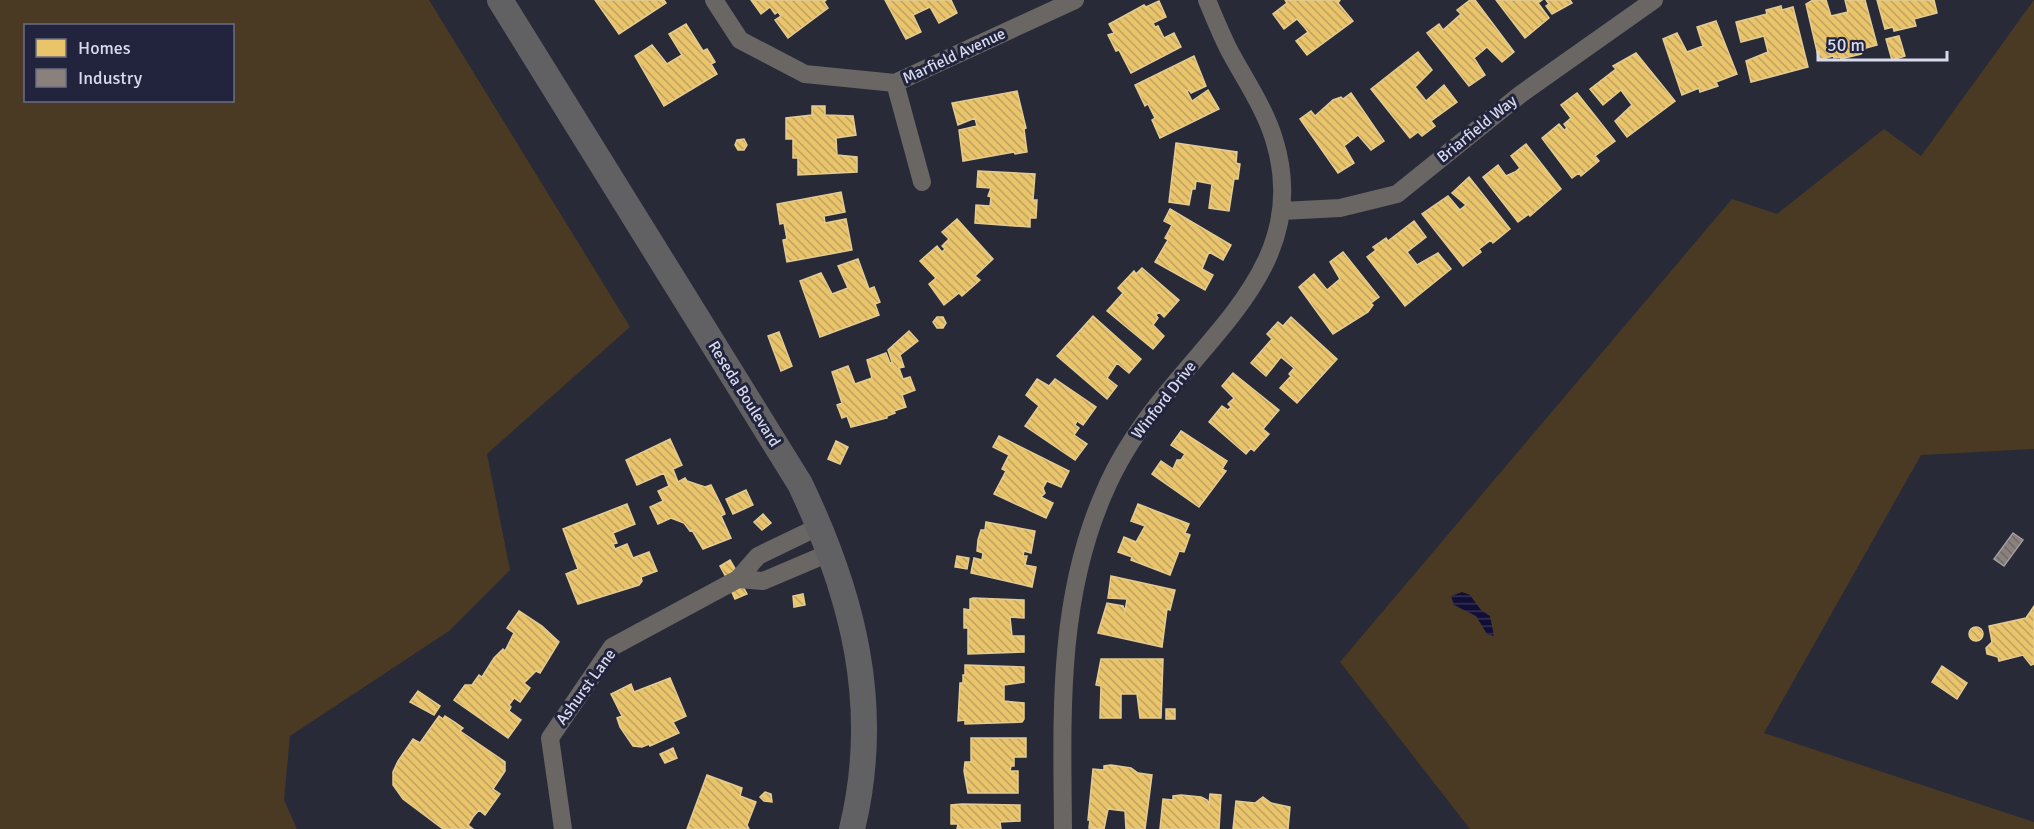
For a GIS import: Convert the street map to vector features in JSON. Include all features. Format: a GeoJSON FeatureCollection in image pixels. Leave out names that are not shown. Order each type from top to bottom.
{"type":"FeatureCollection","features":[{"type":"Feature","properties":{"kind":"main road","name":"Reseda Boulevard"},"geometry":{"type":"LineString","coordinates":[[500,0],[800,484],[820,526],[843,587],[852,620],[862,688],[860,782],[852,829]]}},
{"type":"Feature","properties":{"kind":"street","name":"Marfield Avenue"},"geometry":{"type":"LineString","coordinates":[[714,0],[740,40],[806,74],[895,83],[1075,0]]}},
{"type":"Feature","properties":{"kind":"street","name":"Winford Drive"},"geometry":{"type":"LineString","coordinates":[[1063,829],[1064,650],[1073,587],[1089,532],[1103,494],[1126,448],[1156,407],[1247,299],[1263,270],[1282,211],[1274,140],[1255,93],[1229,50],[1207,0]]}},
{"type":"Feature","properties":{"kind":"street","name":"Briarfield Way"},"geometry":{"type":"LineString","coordinates":[[1282,211],[1340,208],[1397,194],[1521,94],[1654,0]]}},
{"type":"Feature","properties":{"kind":"street"},"geometry":{"type":"LineString","coordinates":[[895,83],[922,182]]}},
{"type":"Feature","properties":{"kind":"street","name":"Ashurst Lane"},"geometry":{"type":"LineString","coordinates":[[563,829],[550,738],[612,647],[738,579],[758,556],[820,526]]}},
{"type":"Feature","properties":{"kind":"street","name":"Ashurst Lane"},"geometry":{"type":"LineString","coordinates":[[738,579],[763,580],[829,552]]}},
{"type":"Feature","properties":{"kind":"shaded area"},"geometry":{"type":"Polygon","coordinates":[[[0,0],[429,0],[630,327],[487,454],[510,570],[449,631],[290,736],[284,800],[297,829],[0,829],[0,0]]]}},
{"type":"Feature","properties":{"kind":"shaded area"},"geometry":{"type":"Polygon","coordinates":[[[2034,0],[2034,449],[1921,455],[1764,733],[2034,822],[2034,829],[1470,829],[1340,662],[1732,199],[1777,214],[1884,129],[1921,156],[2034,0]]]}},
{"type":"Feature","properties":{"kind":"shaded area"},"geometry":{"type":"Polygon","coordinates":[[[1462,592],[1470,595],[1481,610],[1490,616],[1494,636],[1487,634],[1476,616],[1454,605],[1451,596],[1462,592]]]}},
{"type":"Feature","properties":{"kind":"building: Homes"},"geometry":{"type":"Polygon","coordinates":[[[595,0],[664,0],[666,3],[619,34],[595,0]]]}},
{"type":"Feature","properties":{"kind":"building: Homes"},"geometry":{"type":"Polygon","coordinates":[[[751,0],[826,0],[824,2],[828,8],[788,38],[775,20],[781,16],[778,12],[775,14],[770,7],[761,14],[751,0]]]}},
{"type":"Feature","properties":{"kind":"building: Homes"},"geometry":{"type":"Polygon","coordinates":[[[885,0],[951,0],[957,13],[939,23],[930,7],[913,15],[921,32],[906,39],[885,0]]]}},
{"type":"Feature","properties":{"kind":"building: Homes"},"geometry":{"type":"Polygon","coordinates":[[[1285,0],[1340,0],[1338,3],[1353,21],[1307,55],[1296,41],[1308,32],[1305,28],[1297,19],[1284,29],[1273,14],[1287,3],[1285,0]]]}},
{"type":"Feature","properties":{"kind":"building: Homes"},"geometry":{"type":"Polygon","coordinates":[[[1470,0],[1475,0],[1514,52],[1502,62],[1487,47],[1474,58],[1485,75],[1469,86],[1427,33],[1439,24],[1443,30],[1461,14],[1457,10],[1470,0]]]}},
{"type":"Feature","properties":{"kind":"building: Homes"},"geometry":{"type":"Polygon","coordinates":[[[1496,0],[1542,0],[1538,3],[1549,18],[1525,38],[1496,0]]]}},
{"type":"Feature","properties":{"kind":"building: Homes"},"geometry":{"type":"Polygon","coordinates":[[[1546,0],[1570,0],[1572,3],[1552,14],[1546,6],[1549,4],[1546,0]]]}},
{"type":"Feature","properties":{"kind":"building: Homes"},"geometry":{"type":"Polygon","coordinates":[[[1813,0],[1826,0],[1831,16],[1848,12],[1845,0],[1865,0],[1877,45],[1866,48],[1861,54],[1841,59],[1833,56],[1819,60],[1806,4],[1813,0]]]}},
{"type":"Feature","properties":{"kind":"building: Homes"},"geometry":{"type":"Polygon","coordinates":[[[1877,0],[1934,0],[1937,13],[1914,19],[1916,26],[1894,31],[1893,27],[1885,29],[1877,0]]]}},
{"type":"Feature","properties":{"kind":"building: Homes"},"geometry":{"type":"Polygon","coordinates":[[[1159,1],[1166,17],[1153,23],[1155,27],[1158,26],[1164,38],[1174,33],[1181,47],[1131,73],[1108,35],[1114,33],[1109,24],[1144,5],[1146,7],[1159,1]]]}},
{"type":"Feature","properties":{"kind":"building: Homes"},"geometry":{"type":"Polygon","coordinates":[[[1781,6],[1782,10],[1793,7],[1808,67],[1751,82],[1746,61],[1768,52],[1764,36],[1741,42],[1736,22],[1767,14],[1766,10],[1781,6]]]}},
{"type":"Feature","properties":{"kind":"building: Homes"},"geometry":{"type":"Polygon","coordinates":[[[1716,21],[1737,74],[1716,82],[1718,86],[1700,92],[1699,88],[1682,95],[1663,39],[1677,33],[1687,52],[1703,46],[1697,27],[1716,21]]]}},
{"type":"Feature","properties":{"kind":"building: Homes"},"geometry":{"type":"Polygon","coordinates":[[[686,24],[703,51],[707,49],[712,57],[715,62],[711,64],[717,74],[664,106],[635,56],[652,45],[667,64],[682,55],[669,34],[686,24]]]}},
{"type":"Feature","properties":{"kind":"building: Homes"},"geometry":{"type":"Polygon","coordinates":[[[1899,36],[1905,56],[1892,60],[1886,39],[1899,36]]]}},
{"type":"Feature","properties":{"kind":"building: Homes"},"geometry":{"type":"Polygon","coordinates":[[[1418,52],[1432,70],[1415,87],[1426,101],[1444,85],[1457,102],[1431,121],[1435,126],[1422,136],[1418,132],[1410,138],[1371,89],[1418,52]]]}},
{"type":"Feature","properties":{"kind":"building: Homes"},"geometry":{"type":"Polygon","coordinates":[[[1636,53],[1675,101],[1627,137],[1615,121],[1632,105],[1621,90],[1603,105],[1590,89],[1616,69],[1613,66],[1636,53]]]}},
{"type":"Feature","properties":{"kind":"building: Homes"},"geometry":{"type":"Polygon","coordinates":[[[1194,56],[1206,86],[1191,93],[1187,91],[1192,101],[1208,90],[1219,109],[1160,138],[1152,120],[1155,118],[1148,104],[1145,106],[1135,85],[1194,56]]]}},
{"type":"Feature","properties":{"kind":"building: Homes"},"geometry":{"type":"Polygon","coordinates":[[[1017,91],[1026,128],[1024,129],[1027,152],[1015,154],[1014,152],[963,161],[959,130],[977,126],[975,118],[958,125],[952,103],[1017,91]]]}},
{"type":"Feature","properties":{"kind":"building: Homes"},"geometry":{"type":"Polygon","coordinates":[[[1351,93],[1384,141],[1371,150],[1358,135],[1344,146],[1354,163],[1338,173],[1300,119],[1311,111],[1315,116],[1333,100],[1341,97],[1343,99],[1351,93]]]}},
{"type":"Feature","properties":{"kind":"building: Homes"},"geometry":{"type":"Polygon","coordinates":[[[1577,93],[1615,141],[1595,156],[1599,161],[1581,176],[1579,173],[1572,178],[1542,138],[1559,124],[1564,130],[1567,128],[1564,124],[1571,118],[1561,105],[1577,93]]]}},
{"type":"Feature","properties":{"kind":"building: Homes"},"geometry":{"type":"Polygon","coordinates":[[[812,106],[825,106],[825,115],[853,116],[856,135],[836,138],[837,155],[857,157],[857,172],[798,175],[798,158],[793,158],[793,139],[786,139],[786,118],[812,115],[812,106]]]}},
{"type":"Feature","properties":{"kind":"building: Homes"},"geometry":{"type":"Polygon","coordinates":[[[744,139],[747,145],[744,150],[738,150],[735,145],[737,140],[744,139]]]}},
{"type":"Feature","properties":{"kind":"building: Homes"},"geometry":{"type":"Polygon","coordinates":[[[1176,143],[1237,152],[1236,163],[1240,164],[1238,179],[1234,179],[1229,211],[1209,208],[1212,184],[1196,181],[1189,205],[1169,202],[1176,143]]]}},
{"type":"Feature","properties":{"kind":"building: Homes"},"geometry":{"type":"Polygon","coordinates":[[[1526,144],[1561,189],[1530,216],[1529,214],[1518,222],[1483,177],[1498,165],[1506,176],[1515,172],[1520,168],[1511,156],[1526,144]]]}},
{"type":"Feature","properties":{"kind":"building: Homes"},"geometry":{"type":"Polygon","coordinates":[[[978,171],[1035,174],[1033,200],[1037,200],[1036,218],[1030,218],[1030,227],[975,223],[976,205],[990,206],[991,197],[988,196],[991,188],[977,187],[978,171]]]}},
{"type":"Feature","properties":{"kind":"building: Homes"},"geometry":{"type":"Polygon","coordinates":[[[1469,177],[1510,229],[1493,243],[1491,240],[1479,249],[1481,252],[1463,266],[1422,214],[1448,196],[1459,209],[1457,212],[1466,205],[1452,193],[1469,177]]]}},
{"type":"Feature","properties":{"kind":"building: Homes"},"geometry":{"type":"Polygon","coordinates":[[[841,192],[845,212],[824,216],[825,223],[846,219],[852,250],[787,262],[783,240],[787,239],[784,223],[780,224],[777,204],[841,192]]]}},
{"type":"Feature","properties":{"kind":"building: Homes"},"geometry":{"type":"Polygon","coordinates":[[[1170,209],[1231,245],[1223,260],[1209,252],[1202,269],[1213,275],[1205,290],[1155,262],[1168,240],[1165,238],[1172,225],[1164,221],[1170,209]]]}},
{"type":"Feature","properties":{"kind":"building: Homes"},"geometry":{"type":"Polygon","coordinates":[[[957,219],[993,259],[975,276],[980,280],[962,296],[959,293],[944,305],[929,284],[936,278],[920,261],[937,246],[942,252],[945,249],[942,246],[949,239],[942,232],[957,219]]]}},
{"type":"Feature","properties":{"kind":"building: Homes"},"geometry":{"type":"Polygon","coordinates":[[[1414,221],[1426,237],[1407,252],[1417,265],[1438,253],[1451,269],[1405,306],[1367,257],[1376,250],[1373,247],[1386,238],[1388,241],[1414,221]]]}},
{"type":"Feature","properties":{"kind":"building: Homes"},"geometry":{"type":"Polygon","coordinates":[[[1343,252],[1379,297],[1371,303],[1373,305],[1368,312],[1333,334],[1299,287],[1314,274],[1327,290],[1340,279],[1330,262],[1343,252]]]}},
{"type":"Feature","properties":{"kind":"building: Homes"},"geometry":{"type":"Polygon","coordinates":[[[858,259],[869,289],[874,287],[880,302],[875,304],[879,315],[820,337],[800,281],[821,273],[832,294],[848,288],[838,266],[858,259]]]}},
{"type":"Feature","properties":{"kind":"building: Homes"},"geometry":{"type":"Polygon","coordinates":[[[1142,268],[1179,300],[1164,317],[1159,312],[1156,315],[1158,318],[1153,325],[1164,336],[1153,349],[1107,311],[1123,293],[1118,288],[1134,271],[1136,274],[1142,268]]]}},
{"type":"Feature","properties":{"kind":"building: Homes"},"geometry":{"type":"Polygon","coordinates":[[[1093,316],[1141,359],[1129,373],[1117,363],[1107,378],[1117,386],[1107,399],[1057,356],[1093,316]]]}},
{"type":"Feature","properties":{"kind":"building: Homes"},"geometry":{"type":"Polygon","coordinates":[[[937,317],[943,317],[946,323],[943,328],[937,328],[933,322],[937,317]]]}},
{"type":"Feature","properties":{"kind":"building: Homes"},"geometry":{"type":"Polygon","coordinates":[[[1291,317],[1337,359],[1297,403],[1280,388],[1291,376],[1289,374],[1294,368],[1281,357],[1266,376],[1251,363],[1272,339],[1267,334],[1278,322],[1283,326],[1291,317]]]}},
{"type":"Feature","properties":{"kind":"building: Homes"},"geometry":{"type":"Polygon","coordinates":[[[909,331],[918,341],[900,355],[904,367],[899,368],[903,379],[910,377],[915,390],[902,395],[906,407],[894,411],[895,413],[887,418],[851,427],[847,416],[842,418],[837,405],[842,403],[832,372],[848,366],[855,384],[872,378],[867,360],[886,353],[890,363],[892,362],[888,350],[909,331]]]}},
{"type":"Feature","properties":{"kind":"building: Homes"},"geometry":{"type":"Polygon","coordinates":[[[779,332],[792,366],[781,371],[768,336],[779,332]]]}},
{"type":"Feature","properties":{"kind":"building: Homes"},"geometry":{"type":"Polygon","coordinates":[[[1233,373],[1279,410],[1263,429],[1269,434],[1254,451],[1251,448],[1246,454],[1209,422],[1222,406],[1228,410],[1231,407],[1228,404],[1234,398],[1222,386],[1233,373]]]}},
{"type":"Feature","properties":{"kind":"building: Homes"},"geometry":{"type":"Polygon","coordinates":[[[1037,379],[1049,386],[1055,379],[1096,407],[1083,425],[1077,421],[1075,425],[1079,428],[1074,435],[1087,444],[1075,460],[1025,426],[1039,406],[1026,395],[1037,379]]]}},
{"type":"Feature","properties":{"kind":"building: Homes"},"geometry":{"type":"Polygon","coordinates":[[[1181,431],[1227,461],[1222,469],[1226,471],[1199,507],[1152,474],[1161,461],[1173,469],[1177,460],[1181,460],[1185,454],[1171,445],[1181,431]]]}},
{"type":"Feature","properties":{"kind":"building: Homes"},"geometry":{"type":"Polygon","coordinates":[[[999,436],[1069,471],[1061,487],[1047,481],[1043,488],[1045,493],[1041,497],[1053,503],[1046,518],[994,494],[1006,471],[1002,469],[1009,455],[993,447],[999,436]]]}},
{"type":"Feature","properties":{"kind":"building: Homes"},"geometry":{"type":"Polygon","coordinates":[[[670,439],[682,465],[673,469],[678,482],[685,478],[687,481],[705,487],[711,485],[725,514],[721,516],[731,538],[703,549],[692,530],[690,531],[684,523],[671,518],[658,524],[650,507],[663,501],[658,491],[669,486],[664,473],[637,485],[626,460],[670,439]]]}},
{"type":"Feature","properties":{"kind":"building: Homes"},"geometry":{"type":"Polygon","coordinates":[[[836,441],[848,447],[840,464],[828,459],[836,441]]]}},
{"type":"Feature","properties":{"kind":"building: Homes"},"geometry":{"type":"Polygon","coordinates":[[[746,490],[753,505],[733,514],[726,499],[746,490]]]}},
{"type":"Feature","properties":{"kind":"building: Homes"},"geometry":{"type":"Polygon","coordinates":[[[627,504],[635,524],[613,533],[617,543],[613,544],[615,549],[627,544],[633,558],[649,552],[657,571],[641,577],[642,581],[639,585],[578,604],[566,574],[578,569],[563,529],[627,504]]]}},
{"type":"Feature","properties":{"kind":"building: Homes"},"geometry":{"type":"Polygon","coordinates":[[[1138,504],[1189,524],[1185,533],[1190,535],[1184,552],[1179,551],[1170,575],[1131,560],[1132,557],[1118,552],[1124,537],[1136,542],[1145,526],[1131,521],[1138,504]]]}},
{"type":"Feature","properties":{"kind":"building: Homes"},"geometry":{"type":"Polygon","coordinates":[[[763,514],[771,523],[762,530],[754,522],[763,514]]]}},
{"type":"Feature","properties":{"kind":"building: Homes"},"geometry":{"type":"Polygon","coordinates":[[[986,522],[1035,531],[1031,553],[1024,551],[1023,556],[1027,556],[1025,565],[1036,567],[1032,587],[971,573],[974,558],[982,560],[983,553],[977,551],[978,540],[981,530],[985,530],[986,522]]]}},
{"type":"Feature","properties":{"kind":"building: Homes"},"geometry":{"type":"Polygon","coordinates":[[[957,556],[969,558],[967,569],[955,567],[957,556]]]}},
{"type":"Feature","properties":{"kind":"building: Homes"},"geometry":{"type":"Polygon","coordinates":[[[730,560],[737,572],[726,577],[720,566],[730,560]]]}},
{"type":"Feature","properties":{"kind":"building: Homes"},"geometry":{"type":"Polygon","coordinates":[[[1111,576],[1175,590],[1170,610],[1167,609],[1162,647],[1098,633],[1107,603],[1123,606],[1125,611],[1127,599],[1108,598],[1111,576]]]}},
{"type":"Feature","properties":{"kind":"building: Homes"},"geometry":{"type":"Polygon","coordinates":[[[741,583],[747,594],[735,599],[730,588],[741,583]]]}},
{"type":"Feature","properties":{"kind":"building: Homes"},"geometry":{"type":"Polygon","coordinates":[[[803,594],[805,605],[794,607],[793,596],[803,594]]]}},
{"type":"Feature","properties":{"kind":"building: Homes"},"geometry":{"type":"Polygon","coordinates":[[[970,599],[1024,600],[1024,618],[1010,617],[1012,636],[1024,636],[1024,652],[968,654],[968,628],[964,628],[964,609],[970,610],[970,599]]]}},
{"type":"Feature","properties":{"kind":"building: Homes"},"geometry":{"type":"Polygon","coordinates":[[[2034,606],[2034,664],[2031,665],[2023,655],[1999,661],[1998,657],[1987,654],[1986,648],[1992,642],[1989,626],[2026,618],[2034,606]]]}},
{"type":"Feature","properties":{"kind":"building: Homes"},"geometry":{"type":"Polygon","coordinates":[[[519,611],[542,626],[559,642],[540,673],[536,671],[524,683],[530,688],[520,702],[514,698],[509,705],[511,707],[509,711],[521,720],[508,738],[454,700],[465,685],[472,685],[479,675],[482,677],[494,658],[503,649],[505,651],[514,633],[507,628],[519,611]]]}},
{"type":"Feature","properties":{"kind":"building: Homes"},"geometry":{"type":"Polygon","coordinates":[[[1973,627],[1979,627],[1983,634],[1979,641],[1973,641],[1969,637],[1969,631],[1973,627]]]}},
{"type":"Feature","properties":{"kind":"building: Homes"},"geometry":{"type":"Polygon","coordinates":[[[1101,659],[1163,659],[1161,718],[1140,718],[1137,694],[1121,694],[1121,718],[1100,718],[1101,686],[1096,685],[1101,659]]]}},
{"type":"Feature","properties":{"kind":"building: Homes"},"geometry":{"type":"Polygon","coordinates":[[[965,665],[1024,667],[1024,682],[1004,685],[1004,701],[1024,703],[1022,722],[965,724],[965,720],[958,721],[960,683],[963,683],[965,665]]]}},
{"type":"Feature","properties":{"kind":"building: Homes"},"geometry":{"type":"Polygon","coordinates":[[[1942,666],[1967,683],[1957,699],[1932,682],[1942,666]]]}},
{"type":"Feature","properties":{"kind":"building: Homes"},"geometry":{"type":"Polygon","coordinates":[[[670,678],[686,716],[673,722],[679,733],[650,746],[649,744],[642,747],[633,746],[620,727],[617,718],[622,716],[611,694],[631,684],[634,692],[670,678]]]}},
{"type":"Feature","properties":{"kind":"building: Homes"},"geometry":{"type":"Polygon","coordinates":[[[418,691],[440,706],[434,715],[410,702],[418,691]]]}},
{"type":"Feature","properties":{"kind":"building: Homes"},"geometry":{"type":"Polygon","coordinates":[[[1166,709],[1175,709],[1175,719],[1166,719],[1166,709]]]}},
{"type":"Feature","properties":{"kind":"building: Homes"},"geometry":{"type":"Polygon","coordinates":[[[439,716],[443,719],[445,716],[456,723],[463,728],[460,731],[505,762],[505,771],[493,789],[500,794],[485,815],[479,810],[473,817],[468,825],[473,829],[443,829],[403,799],[393,785],[393,772],[398,761],[413,739],[420,743],[439,716]]]}},
{"type":"Feature","properties":{"kind":"building: Homes"},"geometry":{"type":"Polygon","coordinates":[[[971,738],[1026,738],[1026,757],[1014,757],[1014,766],[1011,766],[1010,771],[1018,771],[1018,793],[968,793],[964,771],[965,762],[971,762],[971,738]]]}},
{"type":"Feature","properties":{"kind":"building: Homes"},"geometry":{"type":"Polygon","coordinates":[[[673,748],[677,758],[665,763],[660,754],[673,748]]]}},
{"type":"Feature","properties":{"kind":"building: Homes"},"geometry":{"type":"Polygon","coordinates":[[[1104,766],[1131,768],[1138,773],[1152,775],[1145,829],[1126,829],[1125,811],[1108,809],[1104,829],[1089,828],[1093,769],[1104,770],[1104,766]]]}},
{"type":"Feature","properties":{"kind":"building: Homes"},"geometry":{"type":"Polygon","coordinates":[[[707,775],[742,788],[740,796],[756,802],[747,825],[749,829],[687,829],[707,775]]]}},
{"type":"Feature","properties":{"kind":"building: Homes"},"geometry":{"type":"Polygon","coordinates":[[[765,792],[771,794],[772,802],[764,801],[760,797],[765,792]]]}},
{"type":"Feature","properties":{"kind":"building: Homes"},"geometry":{"type":"Polygon","coordinates":[[[1210,794],[1221,795],[1219,829],[1160,829],[1163,799],[1173,800],[1173,796],[1181,795],[1201,797],[1209,804],[1210,794]]]}},
{"type":"Feature","properties":{"kind":"building: Homes"},"geometry":{"type":"Polygon","coordinates":[[[1263,797],[1271,803],[1290,807],[1288,829],[1233,829],[1236,801],[1255,803],[1263,797]]]}},
{"type":"Feature","properties":{"kind":"building: Homes"},"geometry":{"type":"Polygon","coordinates":[[[951,805],[1020,805],[1020,821],[1000,822],[1001,829],[957,829],[958,824],[951,824],[951,805]]]}},
{"type":"Feature","properties":{"kind":"building: Industry"},"geometry":{"type":"Polygon","coordinates":[[[2013,533],[2023,540],[2004,566],[1994,559],[2013,533]]]}}]}
